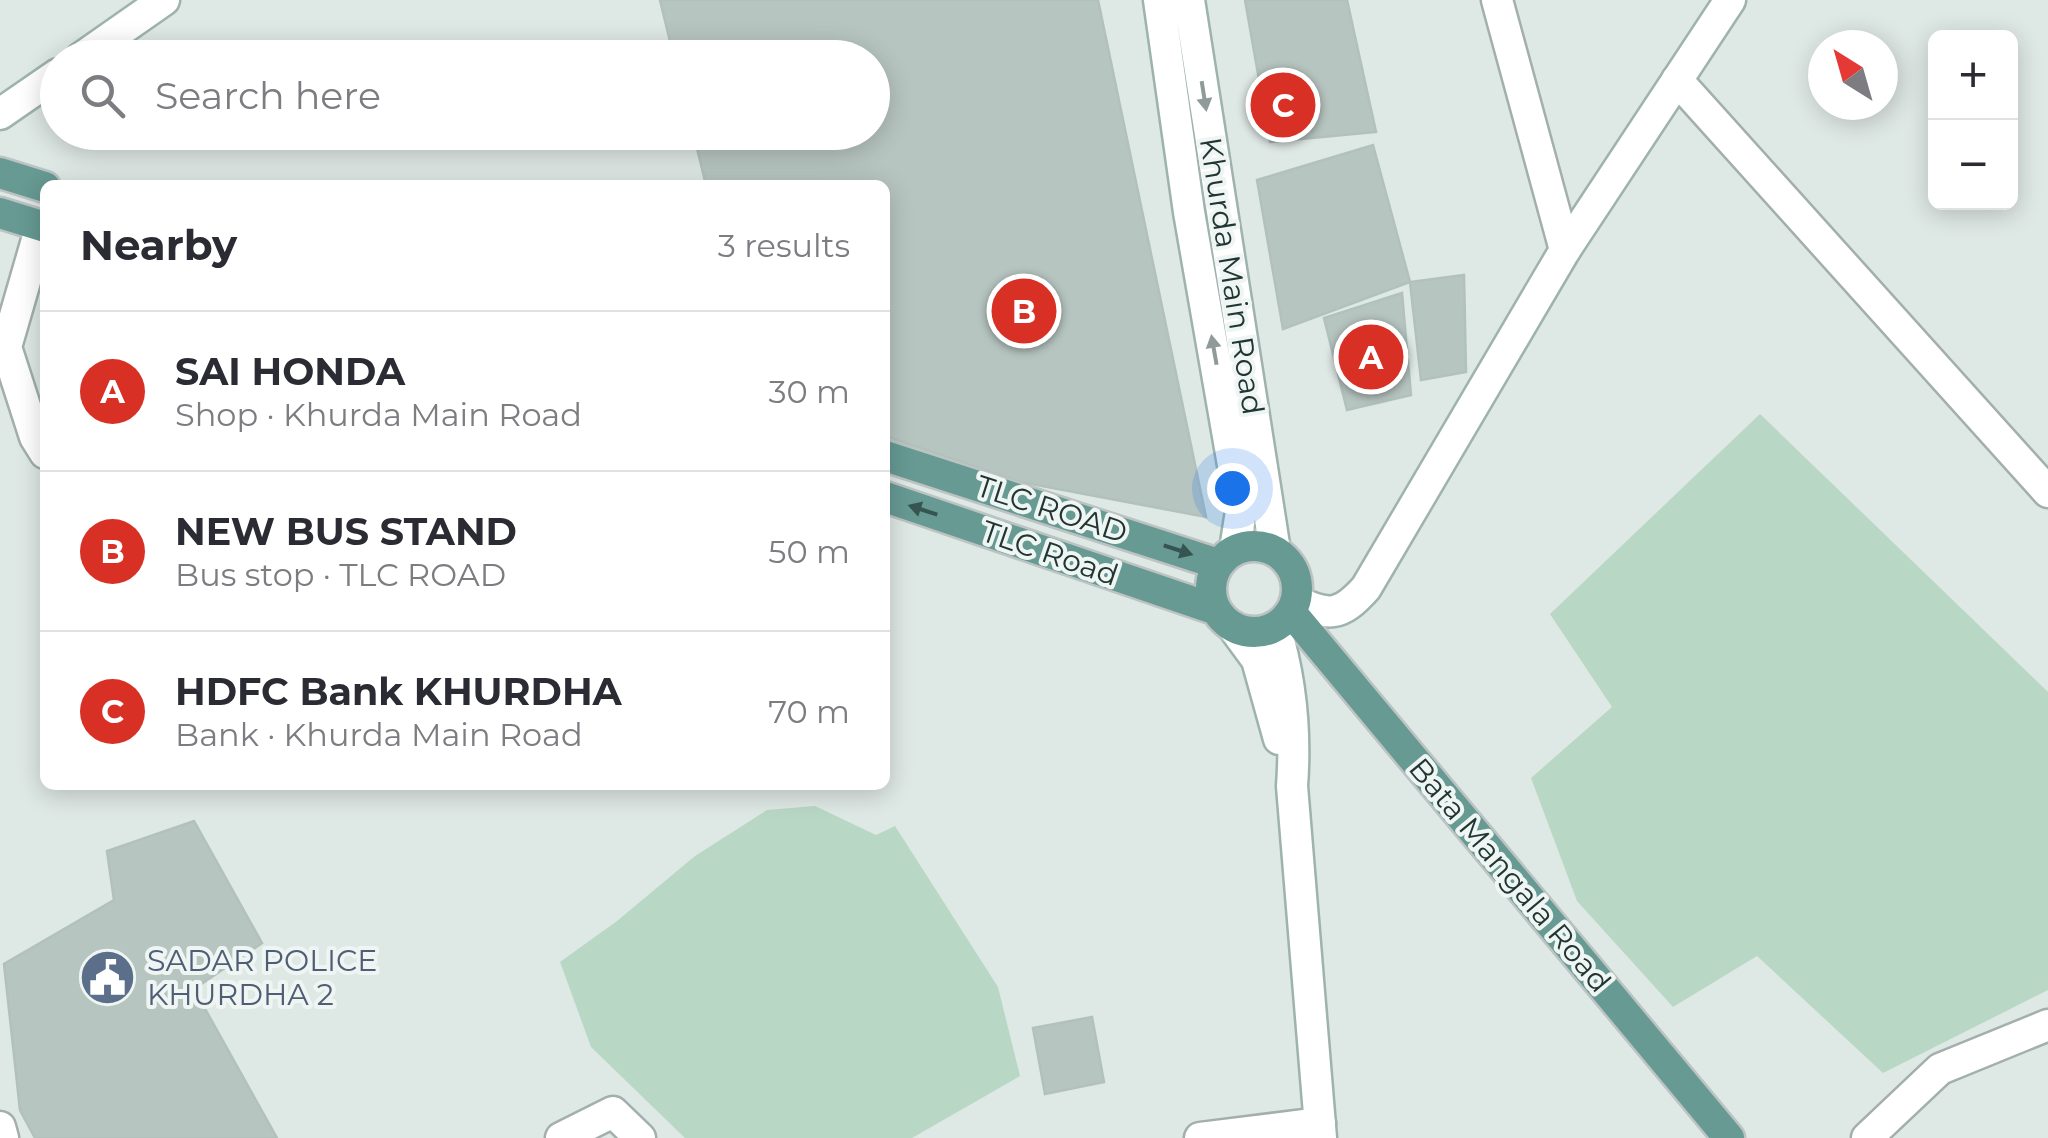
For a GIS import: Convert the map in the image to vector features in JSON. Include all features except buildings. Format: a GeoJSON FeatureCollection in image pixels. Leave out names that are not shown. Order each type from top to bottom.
{"type":"FeatureCollection","features":[{"type":"Feature","properties":{"kind":"main road"},"geometry":{"type":"LineString","coordinates":[[0,173],[40,185]]}},
{"type":"Feature","properties":{"kind":"main road"},"geometry":{"type":"LineString","coordinates":[[0,213],[40,225]]}},
{"type":"Feature","properties":{"kind":"main road","name":"TLC ROAD"},"geometry":{"type":"LineString","coordinates":[[890,457],[1227,557]]}},
{"type":"Feature","properties":{"kind":"main road","name":"TLC Road"},"geometry":{"type":"LineString","coordinates":[[890,499],[1225,619]]}},
{"type":"Feature","properties":{"kind":"main road"},"geometry":{"type":"LineString","coordinates":[[1256,546],[1274,551],[1288,564],[1296,582],[1285,616],[1256,633],[1225,619],[1210,586],[1227,557],[1256,546]]}},
{"type":"Feature","properties":{"kind":"main road","name":"Bata Mangala Road"},"geometry":{"type":"LineString","coordinates":[[1285,616],[1702,1138]]}},
{"type":"Feature","properties":{"kind":"main road","name":"Bata Mangala Road"},"geometry":{"type":"LineString","coordinates":[[1285,616],[1728,1138]]}},
{"type":"Feature","properties":{"kind":"street"},"geometry":{"type":"LineString","coordinates":[[107,40],[164,0]]}},
{"type":"Feature","properties":{"kind":"street"},"geometry":{"type":"LineString","coordinates":[[1160,0],[1189,212],[1240,511],[1227,557]]}},
{"type":"Feature","properties":{"kind":"street","name":"Khurda Main Road"},"geometry":{"type":"LineString","coordinates":[[1190,0],[1274,551]]}},
{"type":"Feature","properties":{"kind":"street"},"geometry":{"type":"LineString","coordinates":[[1497,0],[1565,250]]}},
{"type":"Feature","properties":{"kind":"street"},"geometry":{"type":"LineString","coordinates":[[1200,1138],[1320,1130],[1292,786],[1295,740],[1285,664],[1285,616],[1337,612],[1354,602],[1366,588],[1565,250],[1730,0]]}},
{"type":"Feature","properties":{"kind":"street"},"geometry":{"type":"LineString","coordinates":[[1677,80],[2048,492]]}},
{"type":"Feature","properties":{"kind":"street"},"geometry":{"type":"LineString","coordinates":[[0,114],[40,86]]}},
{"type":"Feature","properties":{"kind":"street"},"geometry":{"type":"LineString","coordinates":[[40,236],[6,347],[40,446]]}},
{"type":"Feature","properties":{"kind":"street"},"geometry":{"type":"LineString","coordinates":[[1225,619],[1257,660],[1292,786]]}},
{"type":"Feature","properties":{"kind":"street"},"geometry":{"type":"LineString","coordinates":[[1868,1138],[1940,1069],[2048,1025]]}},
{"type":"Feature","properties":{"kind":"street"},"geometry":{"type":"LineString","coordinates":[[562,1138],[613,1112],[640,1138]]}},
{"type":"Feature","properties":{"kind":"street"},"geometry":{"type":"LineString","coordinates":[[0,1127],[4,1138]]}},
{"type":"Feature","properties":{"kind":"green space"},"geometry":{"type":"Polygon","coordinates":[[[1760,414],[2048,692],[2048,990],[1883,1073],[1757,956],[1673,1007],[1577,901],[1531,778],[1612,707],[1550,614],[1760,414]]]}},
{"type":"Feature","properties":{"kind":"green space"},"geometry":{"type":"Polygon","coordinates":[[[815,806],[876,835],[895,826],[998,987],[1020,1076],[912,1138],[685,1138],[591,1047],[560,962],[695,856],[767,810],[815,806]]]}},
{"type":"Feature","properties":{"kind":"place","name":"HDFC Bank KHURDHA"},"geometry":{"type":"Point","coordinates":[1283,105]}},
{"type":"Feature","properties":{"kind":"place","name":"NEW BUS STAND"},"geometry":{"type":"Point","coordinates":[1024,311]}},
{"type":"Feature","properties":{"kind":"place","name":"SAI HONDA"},"geometry":{"type":"Point","coordinates":[1371,357]}},
{"type":"Feature","properties":{"kind":"place","name":"SADAR POLICE KHURDHA 2"},"geometry":{"type":"Point","coordinates":[108,977]}}]}
